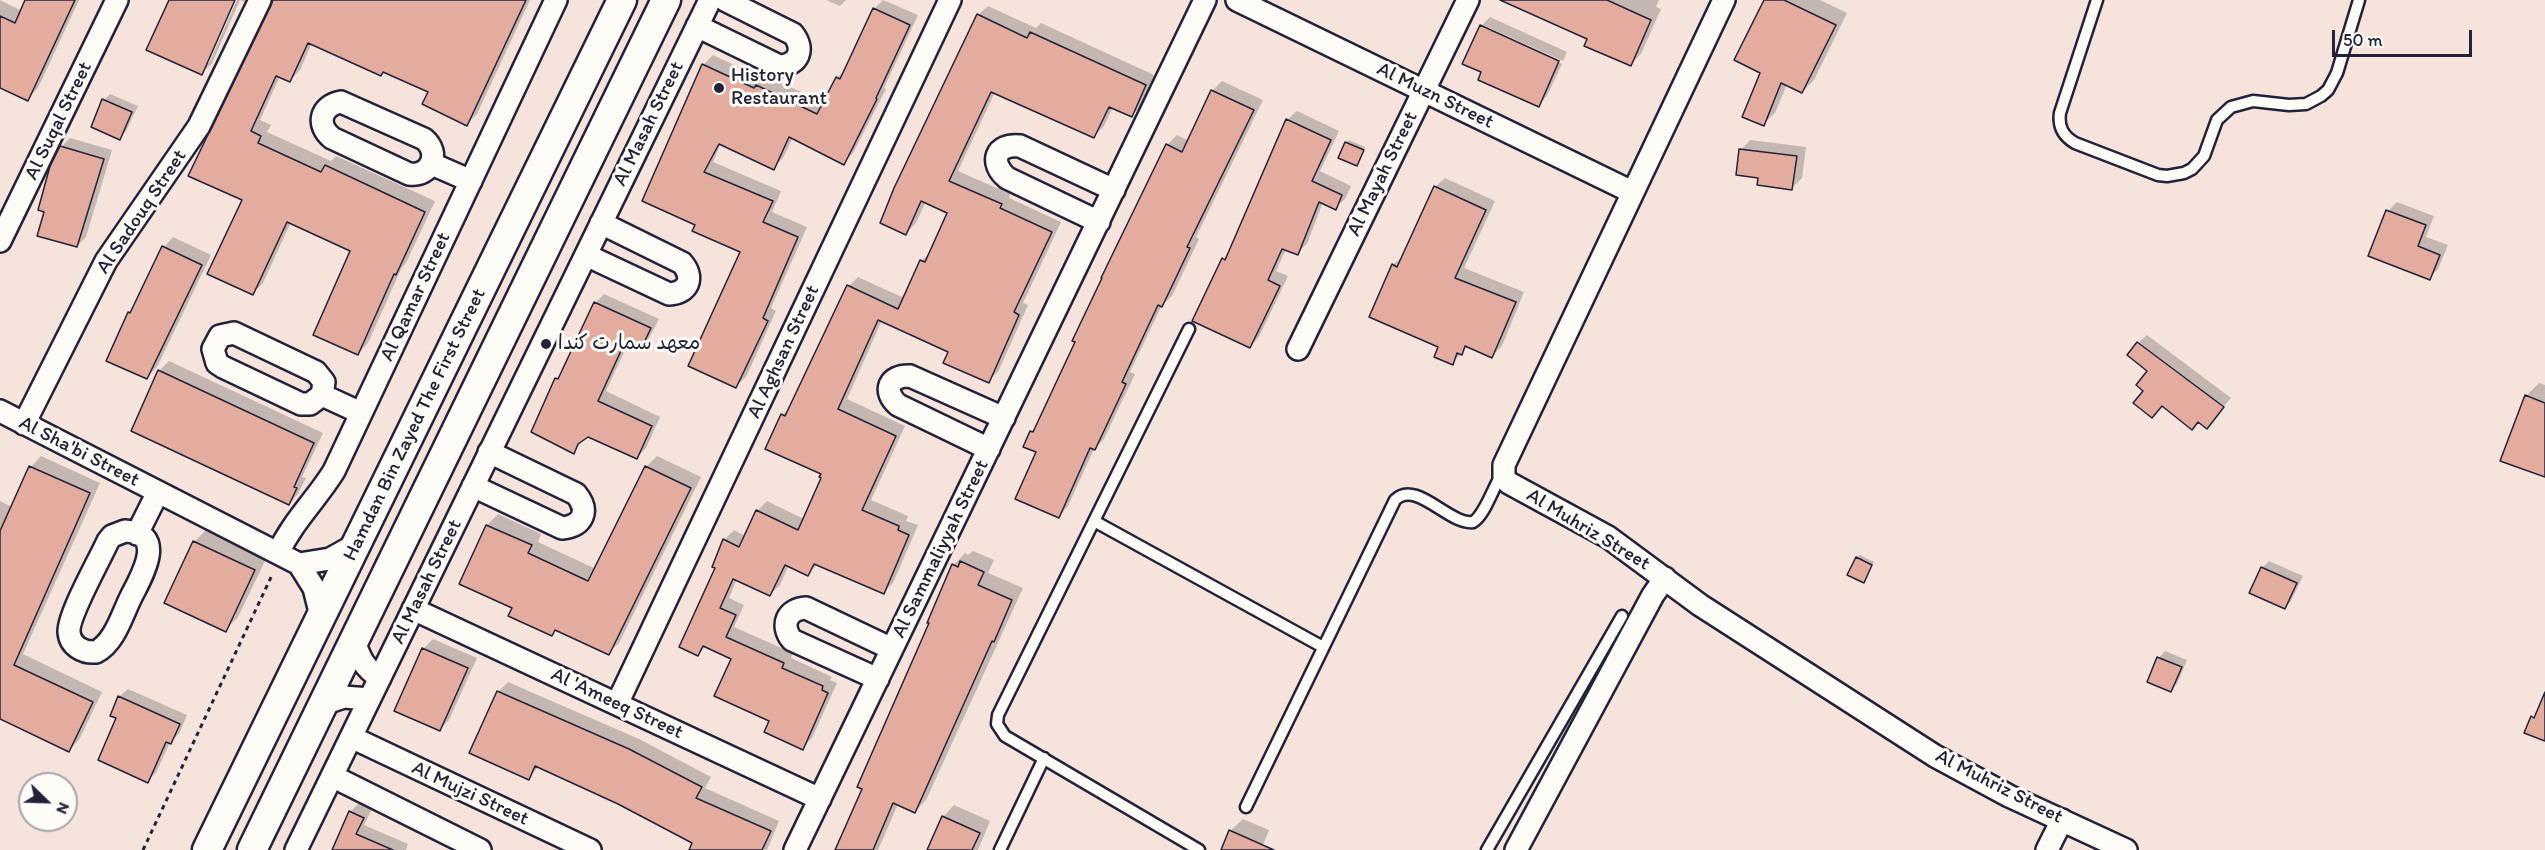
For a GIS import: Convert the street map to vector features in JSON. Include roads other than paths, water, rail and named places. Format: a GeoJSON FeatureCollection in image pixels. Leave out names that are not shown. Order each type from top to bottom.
{"type":"FeatureCollection","features":[{"type":"Feature","properties":{"kind":"main road","name":"Hamdan Bin Zayed The First Street"},"geometry":{"type":"LineString","coordinates":[[207,850],[622,0]]}},
{"type":"Feature","properties":{"kind":"main road","name":"Hamdan Bin Zayed The First Street"},"geometry":{"type":"LineString","coordinates":[[252,850],[666,0]]}},
{"type":"Feature","properties":{"kind":"street","name":"Al Suqal Street"},"geometry":{"type":"LineString","coordinates":[[0,241],[117,0]]}},
{"type":"Feature","properties":{"kind":"street","name":"Al Sadouq Street"},"geometry":{"type":"LineString","coordinates":[[24,424],[106,261],[199,126],[260,0]]}},
{"type":"Feature","properties":{"kind":"street","name":"Al Qamar Street"},"geometry":{"type":"LineString","coordinates":[[278,553],[293,524],[328,481],[556,0]]}},
{"type":"Feature","properties":{"kind":"street","name":"Al Masah Street"},"geometry":{"type":"LineString","coordinates":[[296,850],[710,0]]}},
{"type":"Feature","properties":{"kind":"street"},"geometry":{"type":"LineString","coordinates":[[697,26],[779,66],[789,66],[797,60],[801,51],[800,42],[793,34],[725,0]]}},
{"type":"Feature","properties":{"kind":"street","name":"Al Aghsan Street"},"geometry":{"type":"LineString","coordinates":[[617,704],[950,0]]}},
{"type":"Feature","properties":{"kind":"street","name":"Al Sammaliyyah Street"},"geometry":{"type":"LineString","coordinates":[[795,850],[1205,0]]}},
{"type":"Feature","properties":{"kind":"street","name":"Al Muzn Street"},"geometry":{"type":"LineString","coordinates":[[1237,0],[1632,192]]}},
{"type":"Feature","properties":{"kind":"street","name":"Al Mayah Street"},"geometry":{"type":"LineString","coordinates":[[1298,349],[1468,0]]}},
{"type":"Feature","properties":{"kind":"street"},"geometry":{"type":"LineString","coordinates":[[1502,474],[1504,465],[1724,0]]}},
{"type":"Feature","properties":{"kind":"street"},"geometry":{"type":"LineString","coordinates":[[334,103],[348,104],[424,139],[433,149],[432,164],[423,173],[409,174],[332,138],[323,129],[324,112],[334,103]]}},
{"type":"Feature","properties":{"kind":"street"},"geometry":{"type":"LineString","coordinates":[[1099,222],[1007,178],[998,170],[996,160],[1001,149],[1009,145],[1020,146],[1114,190]]}},
{"type":"Feature","properties":{"kind":"street"},"geometry":{"type":"LineString","coordinates":[[432,164],[471,181]]}},
{"type":"Feature","properties":{"kind":"street"},"geometry":{"type":"LineString","coordinates":[[586,255],[669,294],[678,294],[686,289],[690,280],[689,270],[682,263],[601,223]]}},
{"type":"Feature","properties":{"kind":"street"},"geometry":{"type":"LineString","coordinates":[[226,333],[239,334],[316,372],[324,382],[322,395],[310,404],[301,404],[223,367],[214,356],[215,342],[226,333]]}},
{"type":"Feature","properties":{"kind":"street","name":"Al Sammaliyyah Street"},"geometry":{"type":"LineString","coordinates":[[989,449],[898,405],[891,399],[889,390],[892,381],[901,376],[910,376],[1004,418]]}},
{"type":"Feature","properties":{"kind":"street"},"geometry":{"type":"LineString","coordinates":[[322,395],[361,413]]}},
{"type":"Feature","properties":{"kind":"street","name":"Al Sha'bi Street"},"geometry":{"type":"LineString","coordinates":[[0,411],[299,564]]}},
{"type":"Feature","properties":{"kind":"street"},"geometry":{"type":"LineString","coordinates":[[473,486],[562,528],[572,527],[580,521],[584,511],[582,502],[576,494],[489,452]]}},
{"type":"Feature","properties":{"kind":"street","name":"Al Muhriz Street"},"geometry":{"type":"LineString","coordinates":[[1502,474],[1509,483],[1608,537],[1700,605],[1935,756],[2009,796],[2126,850]]}},
{"type":"Feature","properties":{"kind":"street","name":"Al Sha'bi Street"},"geometry":{"type":"LineString","coordinates":[[137,534],[158,492]]}},
{"type":"Feature","properties":{"kind":"street"},"geometry":{"type":"LineString","coordinates":[[125,531],[137,534],[147,544],[149,551],[149,558],[141,576],[108,643],[96,652],[81,650],[71,639],[70,625],[108,541],[112,536],[125,531]]}},
{"type":"Feature","properties":{"kind":"street"},"geometry":{"type":"LineString","coordinates":[[321,616],[314,588],[299,564],[330,559],[357,544]]}},
{"type":"Feature","properties":{"kind":"street"},"geometry":{"type":"LineString","coordinates":[[1516,850],[1653,595],[1665,578]]}},
{"type":"Feature","properties":{"kind":"street","name":"Al Sammaliyyah Street"},"geometry":{"type":"LineString","coordinates":[[878,679],[792,640],[786,633],[785,623],[789,614],[797,609],[806,608],[892,649]]}},
{"type":"Feature","properties":{"kind":"street","name":"Al 'Ameeq Street"},"geometry":{"type":"LineString","coordinates":[[413,609],[820,799]]}},
{"type":"Feature","properties":{"kind":"street"},"geometry":{"type":"LineString","coordinates":[[354,641],[361,662],[380,678]]}},
{"type":"Feature","properties":{"kind":"street"},"geometry":{"type":"LineString","coordinates":[[323,704],[344,697],[369,699]]}},
{"type":"Feature","properties":{"kind":"street","name":"Al Mujzi Street"},"geometry":{"type":"LineString","coordinates":[[351,737],[590,850]]}},
{"type":"Feature","properties":{"kind":"street"},"geometry":{"type":"LineString","coordinates":[[332,776],[480,850]]}},
{"type":"Feature","properties":{"kind":"street"},"geometry":{"type":"LineString","coordinates":[[2047,850],[2062,820]]}},
{"type":"Feature","properties":{"kind":"lane"},"geometry":{"type":"LineString","coordinates":[[2097,0],[2060,113],[2061,129],[2064,135],[2075,143],[2167,176],[2184,173],[2199,163],[2204,156],[2217,120],[2231,107],[2253,101],[2297,105],[2321,96],[2333,82],[2359,0]]}},
{"type":"Feature","properties":{"kind":"lane"},"geometry":{"type":"LineString","coordinates":[[1189,329],[997,720],[1001,732],[1199,850]]}},
{"type":"Feature","properties":{"kind":"lane"},"geometry":{"type":"LineString","coordinates":[[1246,807],[1398,497],[1406,494],[1415,495],[1463,522],[1473,522],[1480,516],[1502,474]]}},
{"type":"Feature","properties":{"kind":"lane"},"geometry":{"type":"LineString","coordinates":[[1094,521],[1323,647]]}},
{"type":"Feature","properties":{"kind":"lane"},"geometry":{"type":"LineString","coordinates":[[1487,850],[1622,616]]}},
{"type":"Feature","properties":{"kind":"lane"},"geometry":{"type":"LineString","coordinates":[[1000,850],[1044,758]]}},
{"type":"Feature","properties":{"kind":"place","name":"History Restaurant"},"geometry":{"type":"Point","coordinates":[719,88]}},
{"type":"Feature","properties":{"kind":"place","name":"معهد سمارت كندا"},"geometry":{"type":"Point","coordinates":[546,344]}}]}
